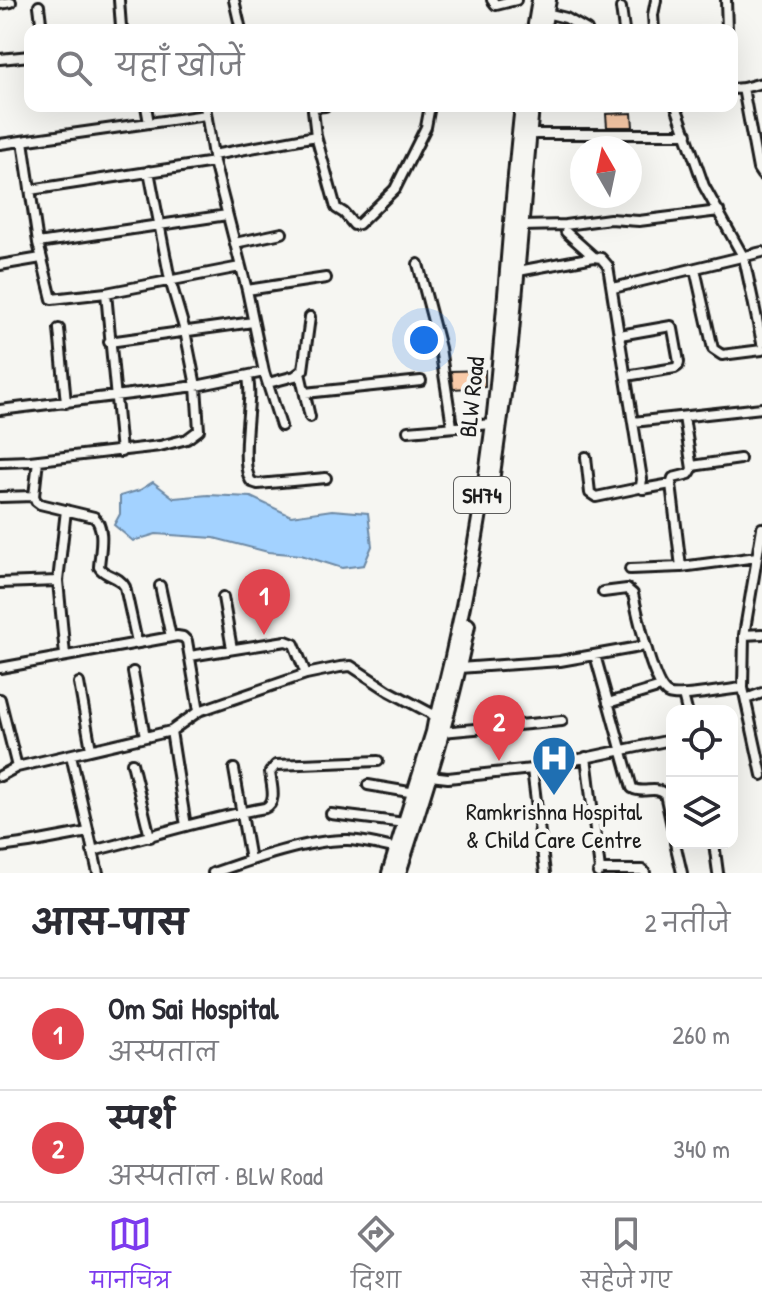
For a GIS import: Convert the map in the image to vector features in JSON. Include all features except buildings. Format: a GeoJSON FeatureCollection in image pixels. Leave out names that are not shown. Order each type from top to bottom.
{"type":"FeatureCollection","features":[{"type":"Feature","properties":{"kind":"main road","name":"BLW Road"},"geometry":{"type":"LineString","coordinates":[[389,873],[433,749],[436,716],[454,675],[512,272],[524,134],[522,112]]}},
{"type":"Feature","properties":{"kind":"main road","name":"SH74"},"geometry":{"type":"LineString","coordinates":[[399,873],[406,832],[430,776],[433,749],[442,732],[481,557],[504,410],[511,344],[512,272],[521,226],[524,134],[530,112]]}},
{"type":"Feature","properties":{"kind":"street"},"geometry":{"type":"LineString","coordinates":[[119,0],[121,24]]}},
{"type":"Feature","properties":{"kind":"street"},"geometry":{"type":"LineString","coordinates":[[234,0],[240,24]]}},
{"type":"Feature","properties":{"kind":"street"},"geometry":{"type":"LineString","coordinates":[[492,0],[496,5],[516,0]]}},
{"type":"Feature","properties":{"kind":"street"},"geometry":{"type":"LineString","coordinates":[[654,24],[656,0]]}},
{"type":"Feature","properties":{"kind":"street"},"geometry":{"type":"LineString","coordinates":[[726,0],[727,24]]}},
{"type":"Feature","properties":{"kind":"street"},"geometry":{"type":"LineString","coordinates":[[0,4],[11,2]]}},
{"type":"Feature","properties":{"kind":"street"},"geometry":{"type":"LineString","coordinates":[[39,6],[41,24]]}},
{"type":"Feature","properties":{"kind":"street"},"geometry":{"type":"LineString","coordinates":[[543,6],[576,24]]}},
{"type":"Feature","properties":{"kind":"street"},"geometry":{"type":"LineString","coordinates":[[621,8],[623,24]]}},
{"type":"Feature","properties":{"kind":"street"},"geometry":{"type":"LineString","coordinates":[[0,59],[24,57]]}},
{"type":"Feature","properties":{"kind":"street"},"geometry":{"type":"LineString","coordinates":[[738,88],[762,83]]}},
{"type":"Feature","properties":{"kind":"street"},"geometry":{"type":"LineString","coordinates":[[743,88],[758,169],[762,175]]}},
{"type":"Feature","properties":{"kind":"street"},"geometry":{"type":"LineString","coordinates":[[147,112],[149,123]]}},
{"type":"Feature","properties":{"kind":"street"},"geometry":{"type":"LineString","coordinates":[[0,144],[149,123],[197,112]]}},
{"type":"Feature","properties":{"kind":"street"},"geometry":{"type":"LineString","coordinates":[[206,112],[213,159],[247,290],[264,372],[281,426]]}},
{"type":"Feature","properties":{"kind":"street"},"geometry":{"type":"LineString","coordinates":[[313,112],[316,136],[336,208],[356,225],[395,189],[426,127],[429,112]]}},
{"type":"Feature","properties":{"kind":"street"},"geometry":{"type":"LineString","coordinates":[[678,112],[704,186],[744,258],[762,343]]}},
{"type":"Feature","properties":{"kind":"street"},"geometry":{"type":"LineString","coordinates":[[524,134],[687,134]]}},
{"type":"Feature","properties":{"kind":"street"},"geometry":{"type":"LineString","coordinates":[[30,190],[213,159],[316,136]]}},
{"type":"Feature","properties":{"kind":"street"},"geometry":{"type":"LineString","coordinates":[[23,141],[38,243],[52,299],[106,293],[240,267]]}},
{"type":"Feature","properties":{"kind":"street"},"geometry":{"type":"LineString","coordinates":[[0,462],[121,452],[160,446],[187,439],[196,433],[199,426],[196,386],[185,331],[170,280],[149,171]]}},
{"type":"Feature","properties":{"kind":"street"},"geometry":{"type":"LineString","coordinates":[[521,226],[565,225],[610,219],[639,221],[719,211]]}},
{"type":"Feature","properties":{"kind":"street"},"geometry":{"type":"LineString","coordinates":[[38,243],[227,215]]}},
{"type":"Feature","properties":{"kind":"street"},"geometry":{"type":"LineString","coordinates":[[566,232],[594,257]]}},
{"type":"Feature","properties":{"kind":"street"},"geometry":{"type":"LineString","coordinates":[[235,243],[282,233]]}},
{"type":"Feature","properties":{"kind":"street"},"geometry":{"type":"LineString","coordinates":[[613,288],[762,252]]}},
{"type":"Feature","properties":{"kind":"street"},"geometry":{"type":"LineString","coordinates":[[512,272],[594,257],[601,258],[608,266],[641,486],[592,496],[586,457]]}},
{"type":"Feature","properties":{"kind":"street"},"geometry":{"type":"LineString","coordinates":[[0,265],[41,258]]}},
{"type":"Feature","properties":{"kind":"street"},"geometry":{"type":"LineString","coordinates":[[418,264],[440,348],[452,426]]}},
{"type":"Feature","properties":{"kind":"street"},"geometry":{"type":"LineString","coordinates":[[695,269],[716,353],[762,350]]}},
{"type":"Feature","properties":{"kind":"street"},"geometry":{"type":"LineString","coordinates":[[247,290],[326,278]]}},
{"type":"Feature","properties":{"kind":"street"},"geometry":{"type":"LineString","coordinates":[[106,293],[121,452]]}},
{"type":"Feature","properties":{"kind":"street"},"geometry":{"type":"LineString","coordinates":[[268,383],[303,370],[310,317]]}},
{"type":"Feature","properties":{"kind":"street"},"geometry":{"type":"LineString","coordinates":[[109,342],[253,322]]}},
{"type":"Feature","properties":{"kind":"street"},"geometry":{"type":"LineString","coordinates":[[620,335],[671,326],[679,362],[675,368],[626,376]]}},
{"type":"Feature","properties":{"kind":"street"},"geometry":{"type":"LineString","coordinates":[[59,329],[66,403]]}},
{"type":"Feature","properties":{"kind":"street"},"geometry":{"type":"LineString","coordinates":[[0,410],[196,386],[264,372]]}},
{"type":"Feature","properties":{"kind":"street"},"geometry":{"type":"LineString","coordinates":[[300,373],[310,417]]}},
{"type":"Feature","properties":{"kind":"street"},"geometry":{"type":"LineString","coordinates":[[248,376],[247,472],[252,483],[326,478]]}},
{"type":"Feature","properties":{"kind":"street"},"geometry":{"type":"LineString","coordinates":[[305,393],[421,381]]}},
{"type":"Feature","properties":{"kind":"street"},"geometry":{"type":"LineString","coordinates":[[633,422],[762,408]]}},
{"type":"Feature","properties":{"kind":"street"},"geometry":{"type":"LineString","coordinates":[[681,567],[671,484],[673,478],[692,472],[684,417]]}},
{"type":"Feature","properties":{"kind":"street"},"geometry":{"type":"LineString","coordinates":[[408,431],[492,424]]}},
{"type":"Feature","properties":{"kind":"street"},"geometry":{"type":"LineString","coordinates":[[692,466],[740,459]]}},
{"type":"Feature","properties":{"kind":"street"},"geometry":{"type":"LineString","coordinates":[[38,460],[36,501],[99,521],[99,567],[122,581],[137,642]]}},
{"type":"Feature","properties":{"kind":"street"},"geometry":{"type":"LineString","coordinates":[[643,489],[671,484]]}},
{"type":"Feature","properties":{"kind":"street"},"geometry":{"type":"LineString","coordinates":[[0,497],[34,496]]}},
{"type":"Feature","properties":{"kind":"street"},"geometry":{"type":"LineString","coordinates":[[65,655],[58,581],[66,510]]}},
{"type":"Feature","properties":{"kind":"street"},"geometry":{"type":"LineString","coordinates":[[762,528],[744,635],[743,688],[762,775]]}},
{"type":"Feature","properties":{"kind":"street"},"geometry":{"type":"LineString","coordinates":[[630,569],[681,567],[757,557]]}},
{"type":"Feature","properties":{"kind":"street"},"geometry":{"type":"LineString","coordinates":[[0,583],[58,581]]}},
{"type":"Feature","properties":{"kind":"street"},"geometry":{"type":"LineString","coordinates":[[160,586],[171,637]]}},
{"type":"Feature","properties":{"kind":"street"},"geometry":{"type":"LineString","coordinates":[[603,592],[631,591],[645,646],[661,687],[668,694],[743,688]]}},
{"type":"Feature","properties":{"kind":"street"},"geometry":{"type":"LineString","coordinates":[[223,597],[232,649]]}},
{"type":"Feature","properties":{"kind":"street"},"geometry":{"type":"LineString","coordinates":[[744,635],[762,634]]}},
{"type":"Feature","properties":{"kind":"street"},"geometry":{"type":"LineString","coordinates":[[0,668],[137,642],[183,637],[187,641],[199,711]]}},
{"type":"Feature","properties":{"kind":"street"},"geometry":{"type":"LineString","coordinates":[[190,656],[286,641],[294,644],[306,674]]}},
{"type":"Feature","properties":{"kind":"street"},"geometry":{"type":"LineString","coordinates":[[454,675],[645,646]]}},
{"type":"Feature","properties":{"kind":"street"},"geometry":{"type":"LineString","coordinates":[[595,655],[632,788],[639,791],[658,789],[663,791],[666,799]]}},
{"type":"Feature","properties":{"kind":"street"},"geometry":{"type":"LineString","coordinates":[[0,776],[17,767],[171,731],[199,711],[306,674],[351,666],[436,716]]}},
{"type":"Feature","properties":{"kind":"street"},"geometry":{"type":"LineString","coordinates":[[133,672],[145,737]]}},
{"type":"Feature","properties":{"kind":"street"},"geometry":{"type":"LineString","coordinates":[[79,683],[91,749]]}},
{"type":"Feature","properties":{"kind":"street"},"geometry":{"type":"LineString","coordinates":[[608,703],[661,687]]}},
{"type":"Feature","properties":{"kind":"street"},"geometry":{"type":"LineString","coordinates":[[746,699],[762,693]]}},
{"type":"Feature","properties":{"kind":"street"},"geometry":{"type":"LineString","coordinates":[[683,695],[686,705]]}},
{"type":"Feature","properties":{"kind":"street"},"geometry":{"type":"LineString","coordinates":[[0,699],[17,767]]}},
{"type":"Feature","properties":{"kind":"street"},"geometry":{"type":"LineString","coordinates":[[442,732],[562,721]]}},
{"type":"Feature","properties":{"kind":"street"},"geometry":{"type":"LineString","coordinates":[[171,731],[186,826]]}},
{"type":"Feature","properties":{"kind":"street"},"geometry":{"type":"LineString","coordinates":[[430,776],[448,778],[532,769],[666,741]]}},
{"type":"Feature","properties":{"kind":"street"},"geometry":{"type":"LineString","coordinates":[[71,755],[98,873]]}},
{"type":"Feature","properties":{"kind":"street"},"geometry":{"type":"LineString","coordinates":[[586,757],[599,872],[643,870],[645,873]]}},
{"type":"Feature","properties":{"kind":"street"},"geometry":{"type":"LineString","coordinates":[[92,851],[270,805],[273,800],[270,772],[276,765],[378,761]]}},
{"type":"Feature","properties":{"kind":"street"},"geometry":{"type":"LineString","coordinates":[[132,763],[150,837]]}},
{"type":"Feature","properties":{"kind":"street"},"geometry":{"type":"LineString","coordinates":[[234,769],[250,860]]}},
{"type":"Feature","properties":{"kind":"street"},"geometry":{"type":"LineString","coordinates":[[532,769],[545,873]]}},
{"type":"Feature","properties":{"kind":"street"},"geometry":{"type":"LineString","coordinates":[[368,785],[415,793]]}},
{"type":"Feature","properties":{"kind":"street"},"geometry":{"type":"LineString","coordinates":[[331,814],[406,832]]}},
{"type":"Feature","properties":{"kind":"street"},"geometry":{"type":"LineString","coordinates":[[0,847],[88,832]]}},
{"type":"Feature","properties":{"kind":"street"},"geometry":{"type":"LineString","coordinates":[[213,873],[239,869],[250,860],[328,841],[363,842],[397,849]]}},
{"type":"Feature","properties":{"kind":"street"},"geometry":{"type":"LineString","coordinates":[[676,849],[682,873]]}},
{"type":"Feature","properties":{"kind":"street"},"geometry":{"type":"LineString","coordinates":[[715,849],[718,873]]}},
{"type":"Feature","properties":{"kind":"water"},"geometry":{"type":"Polygon","coordinates":[[[153,482],[174,498],[208,495],[251,497],[291,516],[332,510],[368,513],[372,546],[364,565],[342,568],[301,555],[268,552],[214,538],[156,534],[133,541],[114,525],[120,514],[120,496],[153,482]]]}},
{"type":"Feature","properties":{"kind":"place","name":"Om Sai Hospital"},"geometry":{"type":"Point","coordinates":[264,635]}},
{"type":"Feature","properties":{"kind":"place","name":"स्पर्श"},"geometry":{"type":"Point","coordinates":[499,761]}},
{"type":"Feature","properties":{"kind":"place","name":"Ramkrishna Hospital & Child Care Centre"},"geometry":{"type":"Point","coordinates":[554,797]}}]}
